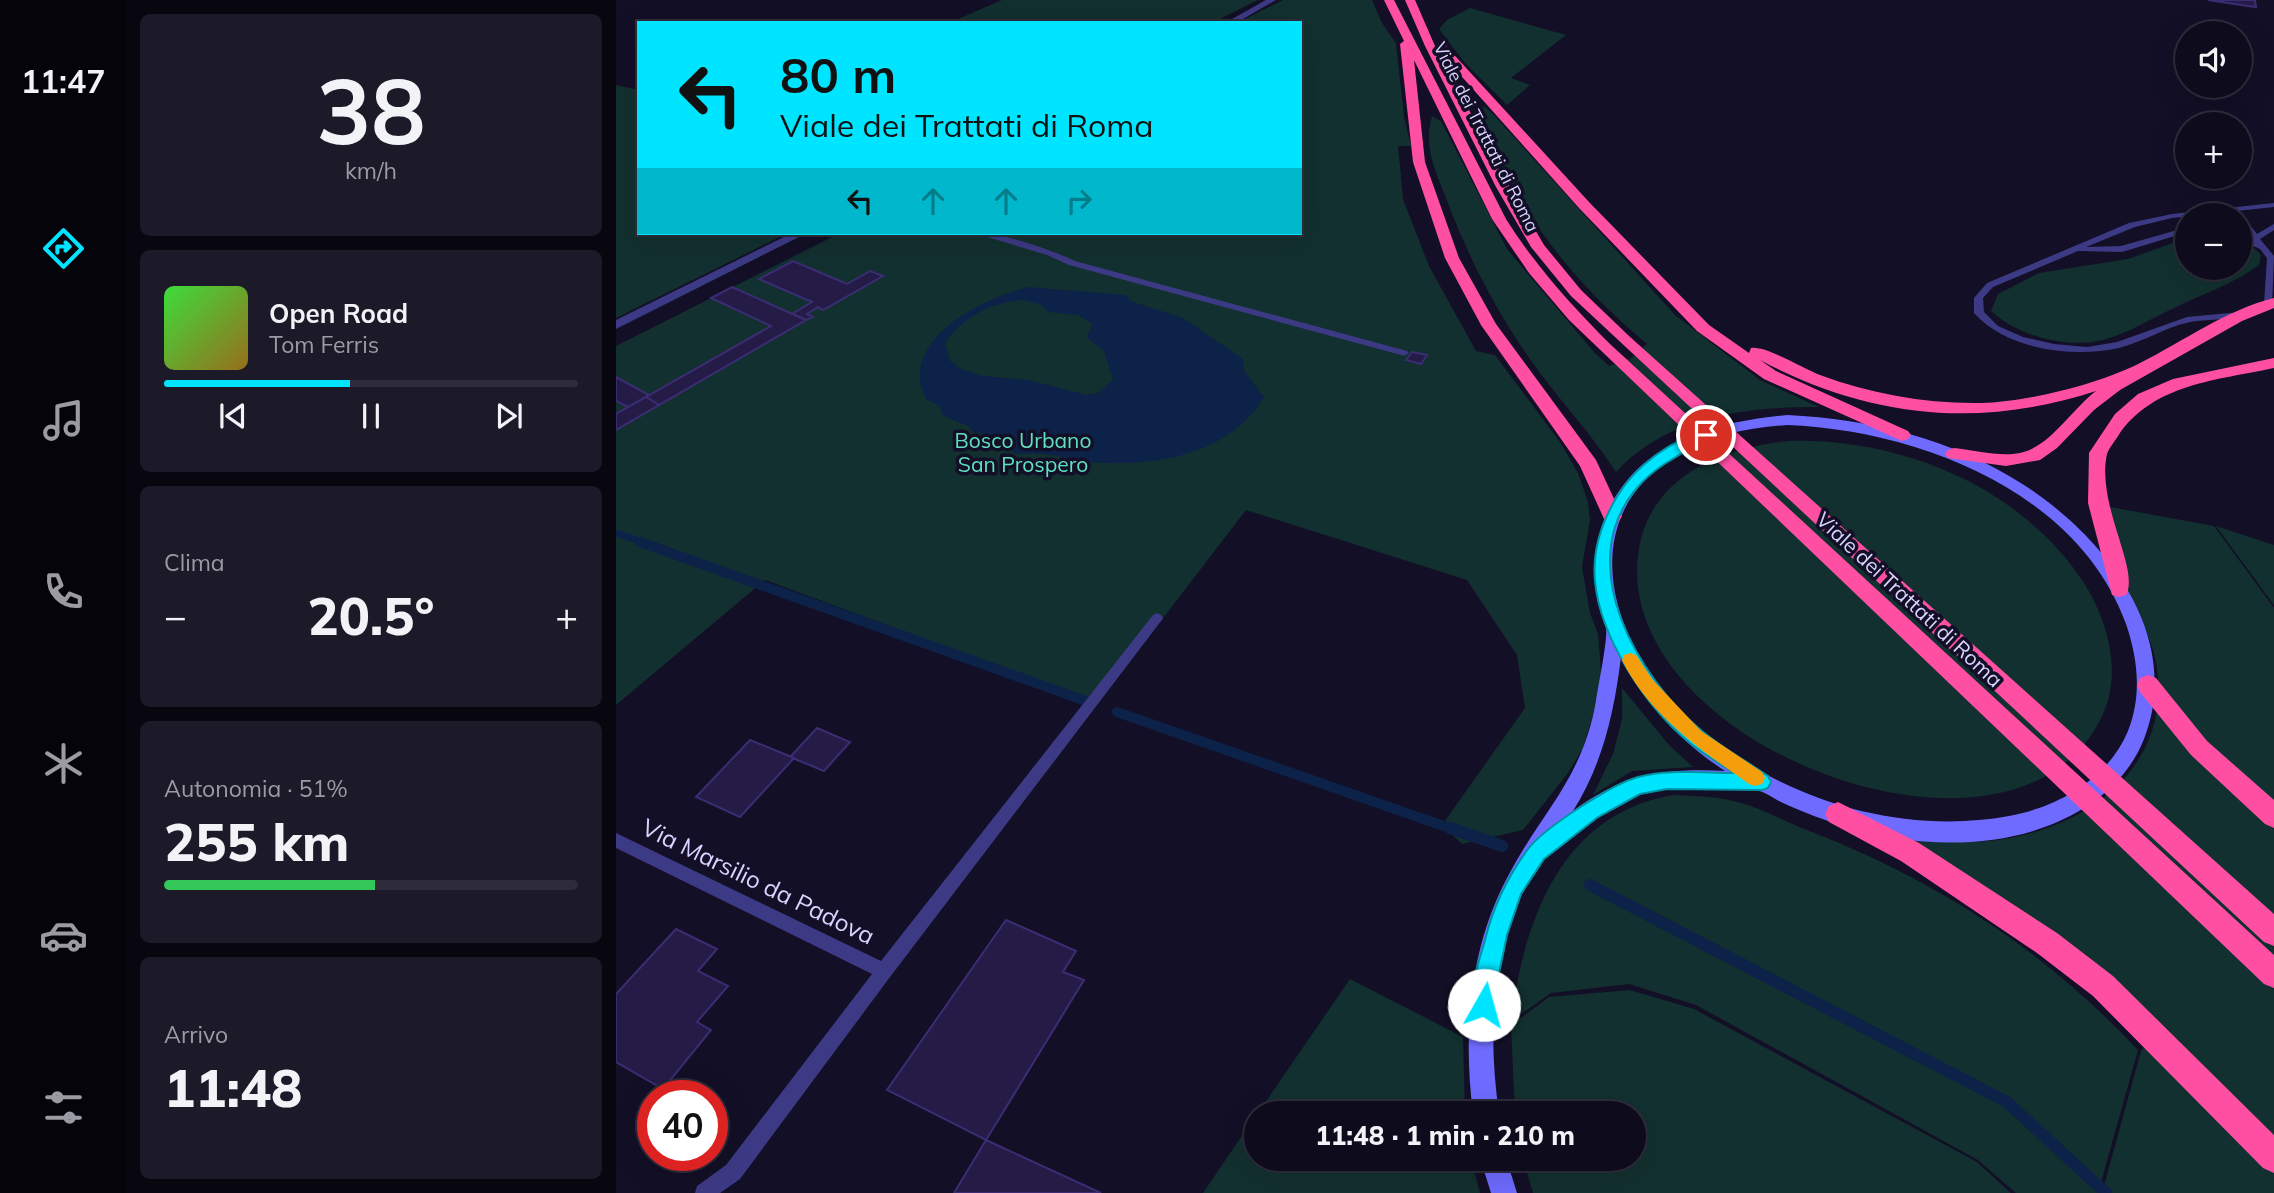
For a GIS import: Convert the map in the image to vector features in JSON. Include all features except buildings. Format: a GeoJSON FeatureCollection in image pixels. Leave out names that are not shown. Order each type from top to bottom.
{"type":"FeatureCollection","features":[{"type":"Feature","properties":{"kind":"highway","name":"Viale dei Trattati di Roma"},"geometry":{"type":"LineString","coordinates":[[1389,0],[1511,240],[1552,295],[1613,343],[2274,932]]}},
{"type":"Feature","properties":{"kind":"highway","name":"Viale dei Trattati di Roma"},"geometry":{"type":"LineString","coordinates":[[1410,0],[1424,26],[1430,46],[1503,187],[1538,247],[1613,343],[2274,974]]}},
{"type":"Feature","properties":{"kind":"highway"},"geometry":{"type":"LineString","coordinates":[[1424,26],[1490,103],[1686,313],[1729,349],[1795,388],[1902,435]]}},
{"type":"Feature","properties":{"kind":"highway"},"geometry":{"type":"LineString","coordinates":[[1402,28],[1410,69],[1419,162],[1452,258],[1495,334],[1589,464],[1612,516]]}},
{"type":"Feature","properties":{"kind":"highway"},"geometry":{"type":"LineString","coordinates":[[1615,236],[1702,314],[1741,343],[1794,371],[1857,392],[1936,406],[2011,406],[2063,396],[2142,369]]}},
{"type":"Feature","properties":{"kind":"highway"},"geometry":{"type":"LineString","coordinates":[[1954,454],[2005,460],[2022,459],[2036,454],[2089,406],[2142,369],[2243,315],[2272,303]]}},
{"type":"Feature","properties":{"kind":"highway"},"geometry":{"type":"LineString","coordinates":[[2119,589],[2113,552],[2098,503],[2098,453],[2121,418],[2144,398],[2179,383],[2274,363]]}},
{"type":"Feature","properties":{"kind":"highway"},"geometry":{"type":"LineString","coordinates":[[2148,685],[2199,748],[2274,816]]}},
{"type":"Feature","properties":{"kind":"highway"},"geometry":{"type":"LineString","coordinates":[[1838,814],[1921,859],[2047,943],[2103,986],[2274,1157]]}},
{"type":"Feature","properties":{"kind":"street"},"geometry":{"type":"LineString","coordinates":[[1232,21],[1272,0]]}},
{"type":"Feature","properties":{"kind":"street"},"geometry":{"type":"LineString","coordinates":[[616,325],[797,235]]}},
{"type":"Feature","properties":{"kind":"street"},"geometry":{"type":"LineString","coordinates":[[1810,420],[1856,425],[1902,435],[1954,454],[2003,479],[2048,510],[2087,547],[2119,589],[2141,636],[2148,685],[2141,728],[2132,748],[2120,767],[2083,799],[2059,812],[2004,828],[1962,832],[1906,829],[1838,814],[1762,782],[1695,736],[1646,684],[1615,630],[1603,581],[1604,547],[1612,516],[1630,486],[1656,461],[1688,442],[1725,429],[1766,422],[1810,420]]}},
{"type":"Feature","properties":{"kind":"street"},"geometry":{"type":"LineString","coordinates":[[1485,1101],[1482,1045],[1485,985],[1496,935],[1513,889],[1537,853],[1595,746],[1603,713],[1615,630]]}},
{"type":"Feature","properties":{"kind":"street"},"geometry":{"type":"LineString","coordinates":[[1537,853],[1591,810],[1616,794],[1639,785],[1667,780],[1762,782]]}},
{"type":"Feature","properties":{"kind":"street"},"geometry":{"type":"LineString","coordinates":[[1497,1171],[1504,1193]]}},
{"type":"Feature","properties":{"kind":"lane"},"geometry":{"type":"LineString","coordinates":[[2252,211],[2274,205]]}},
{"type":"Feature","properties":{"kind":"lane"},"geometry":{"type":"LineString","coordinates":[[2175,216],[2132,225],[1990,285],[1979,298],[1979,313],[1995,328],[2020,339],[2054,347],[2087,350],[2119,345],[2187,320],[2243,315]]}},
{"type":"Feature","properties":{"kind":"lane"},"geometry":{"type":"LineString","coordinates":[[2258,237],[2274,226]]}},
{"type":"Feature","properties":{"kind":"lane"},"geometry":{"type":"LineString","coordinates":[[2252,229],[2271,258],[2272,303]]}},
{"type":"Feature","properties":{"kind":"lane"},"geometry":{"type":"LineString","coordinates":[[2073,250],[2122,249],[2175,233]]}},
{"type":"Feature","properties":{"kind":"lane"},"geometry":{"type":"LineString","coordinates":[[985,235],[1050,253],[1086,267],[1404,353]]}},
{"type":"Feature","properties":{"kind":"lane"},"geometry":{"type":"LineString","coordinates":[[2252,242],[2266,248]]}},
{"type":"Feature","properties":{"kind":"lane"},"geometry":{"type":"LineString","coordinates":[[884,971],[1157,618]]}},
{"type":"Feature","properties":{"kind":"lane","name":"Via Marsilio da Padova"},"geometry":{"type":"LineString","coordinates":[[616,841],[884,971],[733,1172],[704,1193]]}},
{"type":"Feature","properties":{"kind":"green space"},"geometry":{"type":"Polygon","coordinates":[[[1002,0],[1258,0],[1216,21],[954,21],[1002,0]]]}},
{"type":"Feature","properties":{"kind":"green space","name":"Bosco Urbano San Prospero"},"geometry":{"type":"Polygon","coordinates":[[[1283,0],[1372,0],[1382,23],[1396,43],[1404,117],[1411,146],[1398,146],[1403,199],[1429,266],[1476,351],[1495,355],[1560,442],[1578,473],[1588,502],[1590,520],[1582,567],[1590,613],[1598,634],[1602,684],[1583,748],[1568,773],[1523,830],[1462,844],[1442,825],[1525,708],[1517,655],[1467,580],[1246,510],[1098,703],[765,580],[616,705],[616,346],[836,235],[1302,235],[1302,21],[1241,21],[1283,0]]]}},
{"type":"Feature","properties":{"kind":"green space"},"geometry":{"type":"Polygon","coordinates":[[[1470,8],[1566,35],[1511,78],[1530,85],[1507,105],[1465,63],[1439,29],[1447,20],[1470,8]]]}},
{"type":"Feature","properties":{"kind":"green space"},"geometry":{"type":"Polygon","coordinates":[[[616,85],[637,90],[637,235],[784,235],[616,318],[616,85]]]}},
{"type":"Feature","properties":{"kind":"green space"},"geometry":{"type":"Polygon","coordinates":[[[1479,106],[1485,107],[1494,115],[1675,315],[1760,380],[1819,407],[1764,409],[1710,418],[1684,426],[1637,453],[1616,472],[1532,362],[1484,283],[1434,168],[1429,138],[1432,116],[1441,121],[1507,249],[1594,352],[1609,366],[1631,358],[1647,344],[1591,292],[1546,238],[1492,145],[1476,109],[1479,106]]]}},
{"type":"Feature","properties":{"kind":"green space"},"geometry":{"type":"Polygon","coordinates":[[[2175,242],[2175,280],[2235,280],[2130,330],[2089,342],[2058,341],[2029,334],[1991,311],[1998,294],[2039,273],[2128,259],[2175,242]]]}},
{"type":"Feature","properties":{"kind":"green space"},"geometry":{"type":"Polygon","coordinates":[[[2252,246],[2261,255],[2259,265],[2252,270],[2252,246]]]}},
{"type":"Feature","properties":{"kind":"green space"},"geometry":{"type":"Polygon","coordinates":[[[1789,441],[1832,442],[1874,448],[1915,459],[1955,475],[1993,495],[2027,520],[2058,549],[2084,583],[2100,614],[2106,630],[2112,664],[2109,698],[2103,714],[2057,769],[1988,795],[1907,795],[1822,773],[1743,733],[1681,678],[1643,612],[1641,539],[1650,516],[1663,496],[1679,480],[1698,467],[1743,449],[1789,441]]]}},
{"type":"Feature","properties":{"kind":"green space"},"geometry":{"type":"Polygon","coordinates":[[[2105,506],[2214,526],[2274,608],[2274,1193],[2102,1193],[2141,1051],[2160,1028],[2149,1012],[2111,976],[1914,841],[1986,841],[2042,830],[2099,801],[2122,780],[2140,756],[2153,729],[2158,697],[2156,663],[2124,578],[2105,506]]]}},
{"type":"Feature","properties":{"kind":"green space"},"geometry":{"type":"Polygon","coordinates":[[[2216,526],[2274,545],[2274,605],[2216,526]]]}},
{"type":"Feature","properties":{"kind":"green space"},"geometry":{"type":"Polygon","coordinates":[[[1622,688],[1669,745],[1693,767],[1632,771],[1593,795],[1613,754],[1622,719],[1622,688]]]}},
{"type":"Feature","properties":{"kind":"green space"},"geometry":{"type":"Polygon","coordinates":[[[1674,795],[1718,798],[1752,806],[1900,871],[1985,921],[2026,949],[2102,1014],[2138,1050],[2098,1193],[2016,1193],[1978,1160],[1696,1005],[1629,984],[1551,993],[1511,1021],[1526,946],[1538,910],[1555,877],[1576,848],[1603,824],[1635,806],[1674,795]]]}},
{"type":"Feature","properties":{"kind":"green space"},"geometry":{"type":"Polygon","coordinates":[[[1350,979],[1463,1037],[1465,1101],[1266,1101],[1350,979]]]}},
{"type":"Feature","properties":{"kind":"green space"},"geometry":{"type":"Polygon","coordinates":[[[1630,990],[1694,1009],[1977,1162],[2011,1193],[1533,1193],[1527,1171],[1646,1171],[1646,1101],[1514,1101],[1511,1025],[1549,997],[1630,990]]]}},
{"type":"Feature","properties":{"kind":"green space"},"geometry":{"type":"Polygon","coordinates":[[[1244,1133],[1244,1171],[1474,1171],[1480,1193],[1203,1193],[1244,1133]]]}},
{"type":"Feature","properties":{"kind":"water"},"geometry":{"type":"Polygon","coordinates":[[[1028,287],[1126,295],[1130,301],[1183,318],[1243,359],[1244,371],[1264,397],[1248,418],[1230,434],[1208,446],[1160,460],[1135,463],[1081,462],[1048,454],[1015,454],[997,438],[974,433],[968,426],[943,416],[940,406],[927,400],[920,380],[922,362],[942,331],[958,318],[1028,287]],[[1022,300],[978,313],[961,325],[945,343],[950,361],[962,369],[983,376],[1028,380],[1087,395],[1098,393],[1113,380],[1104,351],[1087,338],[1092,324],[1078,315],[1049,312],[1039,304],[1022,300]]]}},
{"type":"Feature","properties":{"kind":"waterway"},"geometry":{"type":"LineString","coordinates":[[616,533],[645,543]]}},
{"type":"Feature","properties":{"kind":"waterway"},"geometry":{"type":"LineString","coordinates":[[640,542],[1086,701]]}},
{"type":"Feature","properties":{"kind":"waterway"},"geometry":{"type":"LineString","coordinates":[[1117,712],[1455,830]]}},
{"type":"Feature","properties":{"kind":"waterway"},"geometry":{"type":"LineString","coordinates":[[1450,828],[1502,846]]}},
{"type":"Feature","properties":{"kind":"waterway"},"geometry":{"type":"LineString","coordinates":[[1590,885],[2007,1102],[2106,1193]]}},
{"type":"Feature","properties":{"kind":"slow traffic"},"geometry":{"type":"LineString","coordinates":[[1630,660],[1668,710],[1695,736],[1755,778]]}},
{"type":"Feature","properties":{"kind":"route"},"geometry":{"type":"LineString","coordinates":[[1484,1005],[1485,985],[1496,935],[1513,889],[1537,853],[1591,810],[1616,794],[1639,785],[1667,780],[1762,782],[1695,736],[1646,684],[1628,657],[1615,630],[1603,581],[1606,536],[1612,516],[1630,486],[1656,461],[1706,435]]}}]}
